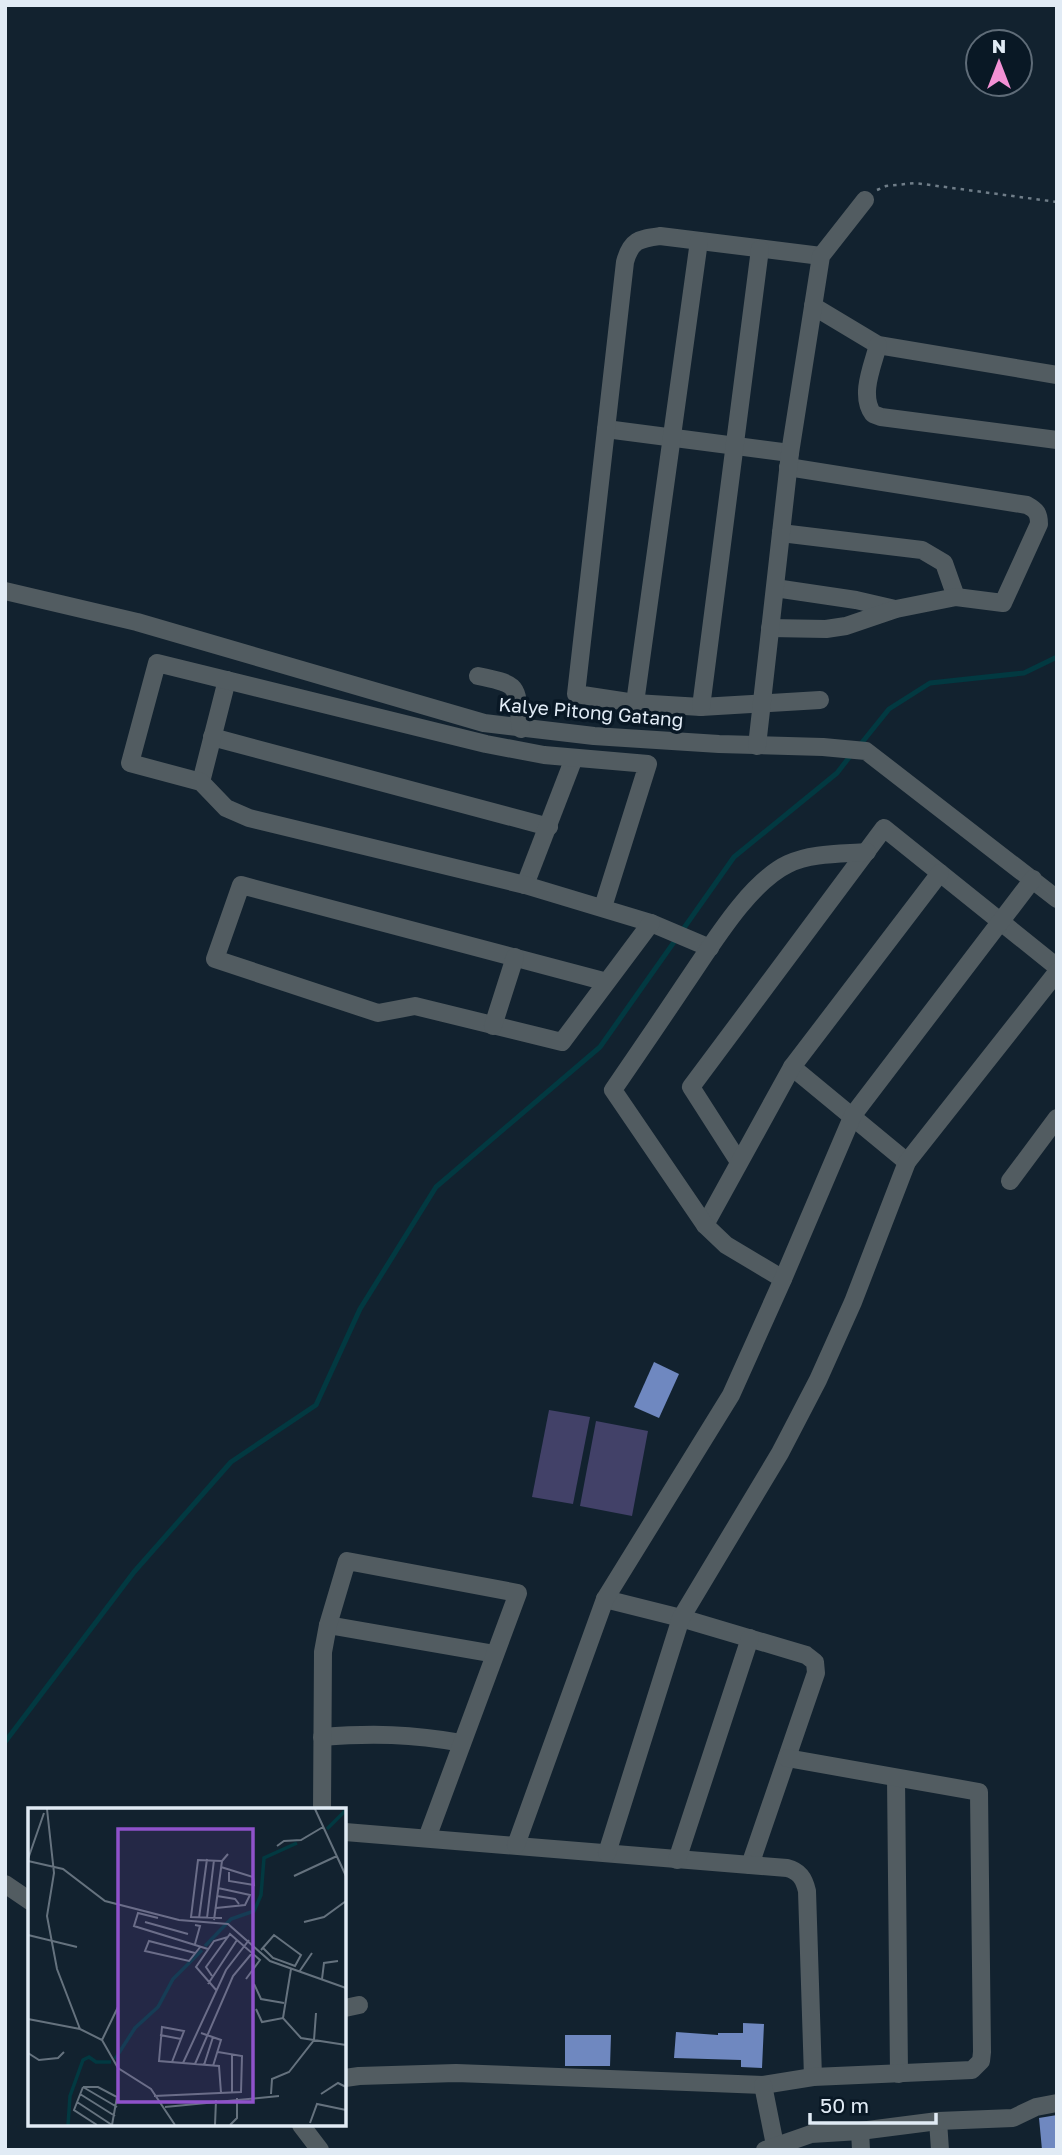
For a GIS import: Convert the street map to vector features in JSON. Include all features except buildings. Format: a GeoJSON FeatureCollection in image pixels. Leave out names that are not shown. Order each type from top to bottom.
{"type":"FeatureCollection","features":[{"type":"Feature","properties":{"kind":"street"},"geometry":{"type":"LineString","coordinates":[[757,746],[789,460],[821,256],[865,200]]}},
{"type":"Feature","properties":{"kind":"street"},"geometry":{"type":"LineString","coordinates":[[820,700],[701,707],[635,703],[576,694],[625,262],[629,250],[635,242],[660,236],[821,256]]}},
{"type":"Feature","properties":{"kind":"street"},"geometry":{"type":"LineString","coordinates":[[635,703],[699,241]]}},
{"type":"Feature","properties":{"kind":"street"},"geometry":{"type":"LineString","coordinates":[[701,707],[760,248]]}},
{"type":"Feature","properties":{"kind":"street"},"geometry":{"type":"LineString","coordinates":[[813,306],[878,345],[1057,375]]}},
{"type":"Feature","properties":{"kind":"street"},"geometry":{"type":"LineString","coordinates":[[878,345],[866,392],[866,401],[873,414],[1057,440]]}},
{"type":"Feature","properties":{"kind":"street"},"geometry":{"type":"LineString","coordinates":[[606,429],[734,446],[789,460],[1027,505],[1035,509],[1039,516],[1037,532],[1003,603],[956,597],[895,609],[846,626],[826,629],[770,628]]}},
{"type":"Feature","properties":{"kind":"street"},"geometry":{"type":"LineString","coordinates":[[781,533],[922,550],[944,563],[956,597]]}},
{"type":"Feature","properties":{"kind":"street"},"geometry":{"type":"LineString","coordinates":[[775,588],[856,600],[895,609]]}},
{"type":"Feature","properties":{"kind":"street","name":"Kalye Pitong Gatang"},"geometry":{"type":"LineString","coordinates":[[5,591],[137,622],[484,723],[594,736],[866,751],[1057,899]]}},
{"type":"Feature","properties":{"kind":"street"},"geometry":{"type":"LineString","coordinates":[[603,907],[648,764],[574,758],[486,744],[157,663],[130,763],[201,782],[226,808],[249,818],[525,885],[651,923],[710,948]]}},
{"type":"Feature","properties":{"kind":"street"},"geometry":{"type":"LineString","coordinates":[[478,676],[508,682],[514,687],[521,729]]}},
{"type":"Feature","properties":{"kind":"street"},"geometry":{"type":"LineString","coordinates":[[201,782],[227,680]]}},
{"type":"Feature","properties":{"kind":"street"},"geometry":{"type":"LineString","coordinates":[[212,737],[549,827]]}},
{"type":"Feature","properties":{"kind":"street"},"geometry":{"type":"LineString","coordinates":[[525,885],[574,758]]}},
{"type":"Feature","properties":{"kind":"street"},"geometry":{"type":"LineString","coordinates":[[739,1162],[691,1087],[884,828],[1057,967]]}},
{"type":"Feature","properties":{"kind":"street"},"geometry":{"type":"LineString","coordinates":[[783,1279],[726,1245],[705,1225],[612,1090],[710,948],[757,886],[771,873],[790,863],[811,857],[867,852]]}},
{"type":"Feature","properties":{"kind":"street"},"geometry":{"type":"LineString","coordinates":[[705,1225],[792,1067],[940,873]]}},
{"type":"Feature","properties":{"kind":"street"},"geometry":{"type":"LineString","coordinates":[[516,1845],[605,1599],[731,1395],[853,1115],[1003,922],[1033,879]]}},
{"type":"Feature","properties":{"kind":"street"},"geometry":{"type":"LineString","coordinates":[[607,982],[241,885],[215,959],[378,1013],[415,1006],[562,1042],[607,982],[651,923]]}},
{"type":"Feature","properties":{"kind":"street"},"geometry":{"type":"LineString","coordinates":[[493,1026],[514,957]]}},
{"type":"Feature","properties":{"kind":"street"},"geometry":{"type":"LineString","coordinates":[[607,1853],[681,1618],[780,1452],[818,1380],[853,1302],[907,1162],[1057,972]]}},
{"type":"Feature","properties":{"kind":"street"},"geometry":{"type":"LineString","coordinates":[[792,1067],[907,1162]]}},
{"type":"Feature","properties":{"kind":"street"},"geometry":{"type":"LineString","coordinates":[[1010,1181],[1057,1118]]}},
{"type":"Feature","properties":{"kind":"street"},"geometry":{"type":"LineString","coordinates":[[322,1808],[322,1680],[328,1625],[347,1561],[518,1593],[427,1838]]}},
{"type":"Feature","properties":{"kind":"street"},"geometry":{"type":"LineString","coordinates":[[605,1599],[750,1638],[806,1655],[815,1662],[816,1673],[750,1865]]}},
{"type":"Feature","properties":{"kind":"street"},"geometry":{"type":"LineString","coordinates":[[328,1625],[495,1654]]}},
{"type":"Feature","properties":{"kind":"street"},"geometry":{"type":"LineString","coordinates":[[677,1860],[750,1638]]}},
{"type":"Feature","properties":{"kind":"street"},"geometry":{"type":"LineString","coordinates":[[321,1737],[415,1735],[462,1743]]}},
{"type":"Feature","properties":{"kind":"street"},"geometry":{"type":"LineString","coordinates":[[346,2078],[456,2073],[763,2085],[813,2077],[965,2072],[977,2066],[982,2052],[979,1792],[786,1758]]}},
{"type":"Feature","properties":{"kind":"street"},"geometry":{"type":"LineString","coordinates":[[896,1778],[899,2074]]}},
{"type":"Feature","properties":{"kind":"street"},"geometry":{"type":"LineString","coordinates":[[346,1832],[787,1867],[795,1870],[805,1882],[813,2077]]}},
{"type":"Feature","properties":{"kind":"street"},"geometry":{"type":"LineString","coordinates":[[5,1884],[28,1900]]}},
{"type":"Feature","properties":{"kind":"street"},"geometry":{"type":"LineString","coordinates":[[763,2085],[772,2149],[811,2134],[939,2121],[1013,2118],[1036,2107],[1057,2104]]}},
{"type":"Feature","properties":{"kind":"street"},"geometry":{"type":"LineString","coordinates":[[939,2121],[940,2150]]}},
{"type":"Feature","properties":{"kind":"street"},"geometry":{"type":"LineString","coordinates":[[303,2127],[320,2150]]}},
{"type":"Feature","properties":{"kind":"street"},"geometry":{"type":"LineString","coordinates":[[860,2131],[862,2150]]}},
{"type":"Feature","properties":{"kind":"path"},"geometry":{"type":"LineString","coordinates":[[865,200],[886,186],[915,183],[1057,202]]}},
{"type":"Feature","properties":{"kind":"shaded area"},"geometry":{"type":"Polygon","coordinates":[[[549,1410],[590,1417],[573,1504],[532,1497],[549,1410]]]}},
{"type":"Feature","properties":{"kind":"shaded area"},"geometry":{"type":"Polygon","coordinates":[[[596,1421],[648,1431],[632,1516],[580,1506],[596,1421]]]}},
{"type":"Feature","properties":{"kind":"waterway"},"geometry":{"type":"LineString","coordinates":[[860,745],[889,709],[930,683],[1024,673],[1057,657]]}},
{"type":"Feature","properties":{"kind":"waterway"},"geometry":{"type":"LineString","coordinates":[[5,1742],[134,1572],[231,1462],[316,1405],[360,1309],[436,1187],[600,1047],[734,857],[837,773],[851,755]]}}]}
